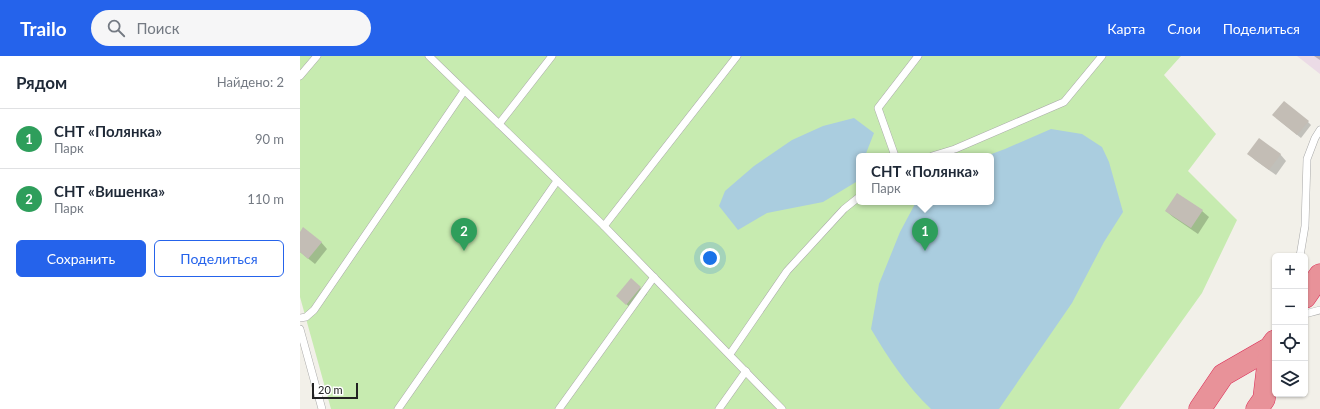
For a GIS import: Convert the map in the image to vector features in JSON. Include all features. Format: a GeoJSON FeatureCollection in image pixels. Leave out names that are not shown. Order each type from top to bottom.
{"type":"FeatureCollection","features":[{"type":"Feature","properties":{"kind":"highway"},"geometry":{"type":"LineString","coordinates":[[1308,293],[1320,276]]}},
{"type":"Feature","properties":{"kind":"highway"},"geometry":{"type":"LineString","coordinates":[[1200,409],[1223,375],[1272,345]]}},
{"type":"Feature","properties":{"kind":"highway"},"geometry":{"type":"LineString","coordinates":[[1257,409],[1264,399],[1272,345]]}},
{"type":"Feature","properties":{"kind":"lane"},"geometry":{"type":"LineString","coordinates":[[300,76],[317,56]]}},
{"type":"Feature","properties":{"kind":"lane"},"geometry":{"type":"LineString","coordinates":[[429,56],[604,226],[782,409]]}},
{"type":"Feature","properties":{"kind":"lane"},"geometry":{"type":"LineString","coordinates":[[499,124],[552,56]]}},
{"type":"Feature","properties":{"kind":"lane"},"geometry":{"type":"LineString","coordinates":[[604,226],[737,56]]}},
{"type":"Feature","properties":{"kind":"lane"},"geometry":{"type":"LineString","coordinates":[[894,153],[878,108],[918,56]]}},
{"type":"Feature","properties":{"kind":"lane"},"geometry":{"type":"LineString","coordinates":[[942,153],[955,149],[1064,102],[1102,56]]}},
{"type":"Feature","properties":{"kind":"lane"},"geometry":{"type":"LineString","coordinates":[[300,318],[306,317],[314,310],[464,91]]}},
{"type":"Feature","properties":{"kind":"lane"},"geometry":{"type":"LineString","coordinates":[[1300,253],[1305,226],[1307,158],[1320,130]]}},
{"type":"Feature","properties":{"kind":"lane"},"geometry":{"type":"LineString","coordinates":[[398,409],[557,181]]}},
{"type":"Feature","properties":{"kind":"lane"},"geometry":{"type":"LineString","coordinates":[[730,354],[788,271],[844,209],[856,199]]}},
{"type":"Feature","properties":{"kind":"lane"},"geometry":{"type":"LineString","coordinates":[[559,409],[654,277]]}},
{"type":"Feature","properties":{"kind":"lane"},"geometry":{"type":"LineString","coordinates":[[1308,313],[1320,310]]}},
{"type":"Feature","properties":{"kind":"lane"},"geometry":{"type":"LineString","coordinates":[[300,329],[322,409]]}},
{"type":"Feature","properties":{"kind":"lane"},"geometry":{"type":"LineString","coordinates":[[719,409],[746,371]]}},
{"type":"Feature","properties":{"kind":"shaded area"},"geometry":{"type":"Polygon","coordinates":[[[1297,56],[1320,56],[1320,74],[1297,56]]]}},
{"type":"Feature","properties":{"kind":"green space"},"geometry":{"type":"Polygon","coordinates":[[[300,56],[1181,56],[1164,75],[1216,134],[1188,171],[1237,220],[1202,293],[1119,409],[331,409],[300,297],[300,56]]]}},
{"type":"Feature","properties":{"kind":"water"},"geometry":{"type":"Polygon","coordinates":[[[854,118],[874,133],[866,153],[856,153],[856,182],[823,202],[767,213],[738,230],[719,206],[725,191],[754,166],[792,140],[823,126],[854,118]]]}},
{"type":"Feature","properties":{"kind":"water"},"geometry":{"type":"Polygon","coordinates":[[[1051,129],[1082,134],[1102,147],[1109,162],[1123,212],[1104,242],[1072,303],[999,409],[931,409],[898,371],[871,329],[879,284],[900,232],[914,205],[994,205],[994,153],[1051,129]]]}},
{"type":"Feature","properties":{"kind":"building"},"geometry":{"type":"Polygon","coordinates":[[[1284,101],[1309,121],[1297,135],[1272,115],[1284,101]]]}},
{"type":"Feature","properties":{"kind":"building"},"geometry":{"type":"Polygon","coordinates":[[[1259,138],[1281,154],[1269,170],[1247,154],[1259,138]]]}},
{"type":"Feature","properties":{"kind":"building"},"geometry":{"type":"Polygon","coordinates":[[[1177,193],[1203,210],[1191,228],[1165,211],[1177,193]]]}},
{"type":"Feature","properties":{"kind":"building"},"geometry":{"type":"Polygon","coordinates":[[[303,227],[322,242],[308,259],[300,252],[300,232],[303,227]]]}},
{"type":"Feature","properties":{"kind":"building"},"geometry":{"type":"Polygon","coordinates":[[[631,278],[641,287],[626,305],[616,296],[631,278]]]}},
{"type":"Feature","properties":{"kind":"place","name":"СНТ «Вишенка»"},"geometry":{"type":"Point","coordinates":[464,251]}},
{"type":"Feature","properties":{"kind":"place","name":"СНТ «Полянка»"},"geometry":{"type":"Point","coordinates":[925,251]}}]}
